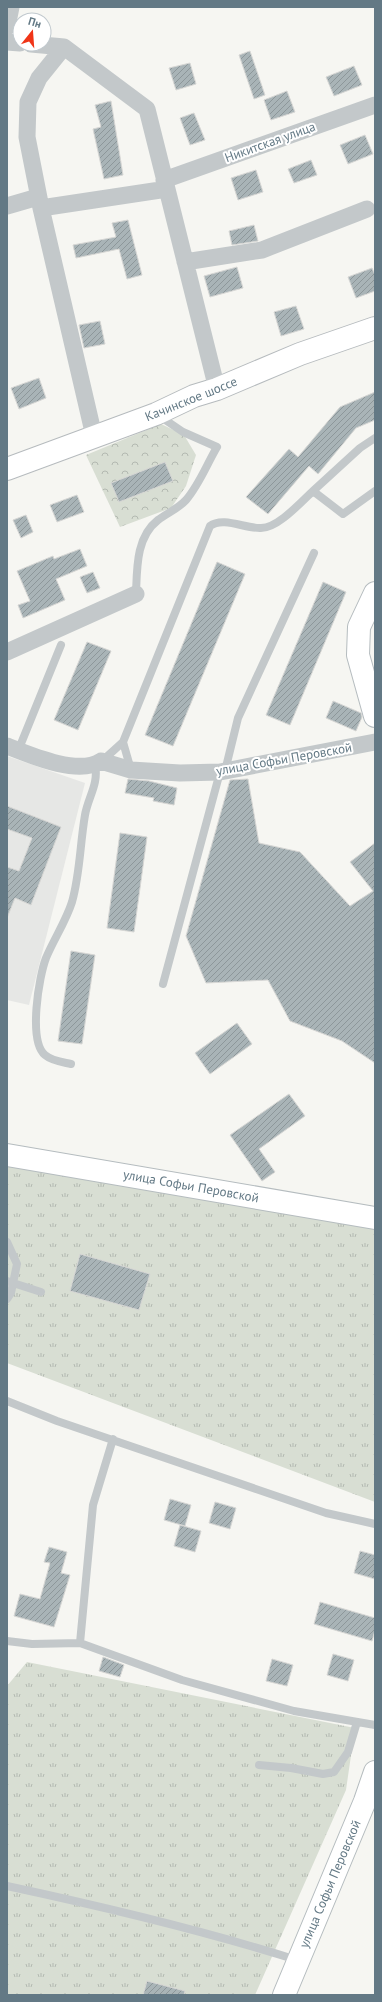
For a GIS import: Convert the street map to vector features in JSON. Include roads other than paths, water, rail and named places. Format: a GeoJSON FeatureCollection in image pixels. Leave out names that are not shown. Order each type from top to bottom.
{"type":"FeatureCollection","features":[{"type":"Feature","properties":{"kind":"street"},"geometry":{"type":"LineString","coordinates":[[7,27],[11,9]]}},
{"type":"Feature","properties":{"kind":"street"},"geometry":{"type":"LineString","coordinates":[[52,46],[64,47],[147,109],[217,389]]}},
{"type":"Feature","properties":{"kind":"street"},"geometry":{"type":"LineString","coordinates":[[64,47],[39,78],[28,102],[27,136],[40,203],[94,436]]}},
{"type":"Feature","properties":{"kind":"street","name":"Никитская улица"},"geometry":{"type":"LineString","coordinates":[[7,206],[40,203],[166,184],[375,105]]}},
{"type":"Feature","properties":{"kind":"street"},"geometry":{"type":"LineString","coordinates":[[185,262],[262,250],[367,209]]}},
{"type":"Feature","properties":{"kind":"street","name":"Качинское шоссе"},"geometry":{"type":"LineString","coordinates":[[7,469],[156,414],[194,396],[217,389],[300,354],[375,328]]}},
{"type":"Feature","properties":{"kind":"street"},"geometry":{"type":"LineString","coordinates":[[375,593],[364,627],[358,655],[375,716]]}},
{"type":"Feature","properties":{"kind":"street"},"geometry":{"type":"LineString","coordinates":[[7,652],[136,594]]}},
{"type":"Feature","properties":{"kind":"street","name":"улица Софьи Перовской"},"geometry":{"type":"LineString","coordinates":[[13,748],[43,759],[74,766],[98,763],[131,770],[180,773],[223,772],[375,742]]}},
{"type":"Feature","properties":{"kind":"street","name":"улица Софьи Перовской"},"geometry":{"type":"LineString","coordinates":[[7,1155],[375,1218]]}},
{"type":"Feature","properties":{"kind":"street","name":"улица Софьи Перовской"},"geometry":{"type":"LineString","coordinates":[[284,1995],[366,1800],[375,1772]]}},
{"type":"Feature","properties":{"kind":"lane"},"geometry":{"type":"LineString","coordinates":[[136,594],[138,556],[147,533],[158,520],[173,511],[186,500],[217,447],[183,432],[156,414]]}},
{"type":"Feature","properties":{"kind":"lane"},"geometry":{"type":"LineString","coordinates":[[71,1064],[53,1060],[44,1054],[36,1030],[39,992],[46,960],[72,903],[77,878],[85,813],[96,780],[98,763],[123,742],[210,526],[220,522],[261,528],[271,526],[283,518],[360,448],[375,438]]}},
{"type":"Feature","properties":{"kind":"lane"},"geometry":{"type":"LineString","coordinates":[[313,491],[343,514],[375,491]]}},
{"type":"Feature","properties":{"kind":"lane"},"geometry":{"type":"LineString","coordinates":[[163,984],[238,718],[314,553]]}},
{"type":"Feature","properties":{"kind":"lane"},"geometry":{"type":"LineString","coordinates":[[13,748],[61,645]]}},
{"type":"Feature","properties":{"kind":"lane"},"geometry":{"type":"LineString","coordinates":[[123,742],[131,770]]}},
{"type":"Feature","properties":{"kind":"lane"},"geometry":{"type":"LineString","coordinates":[[7,1242],[17,1264],[11,1293],[7,1299]]}},
{"type":"Feature","properties":{"kind":"lane"},"geometry":{"type":"LineString","coordinates":[[7,1281],[41,1292]]}},
{"type":"Feature","properties":{"kind":"lane"},"geometry":{"type":"LineString","coordinates":[[7,1401],[57,1421],[326,1513],[375,1524]]}},
{"type":"Feature","properties":{"kind":"lane"},"geometry":{"type":"LineString","coordinates":[[80,1642],[93,1505],[113,1439]]}},
{"type":"Feature","properties":{"kind":"lane"},"geometry":{"type":"LineString","coordinates":[[7,1641],[32,1644],[80,1642],[182,1680],[294,1711],[375,1725]]}},
{"type":"Feature","properties":{"kind":"lane"},"geometry":{"type":"LineString","coordinates":[[259,1765],[292,1768],[323,1774],[334,1772],[348,1752],[357,1722]]}},
{"type":"Feature","properties":{"kind":"lane"},"geometry":{"type":"LineString","coordinates":[[7,1886],[232,1939],[298,1960]]}}]}
